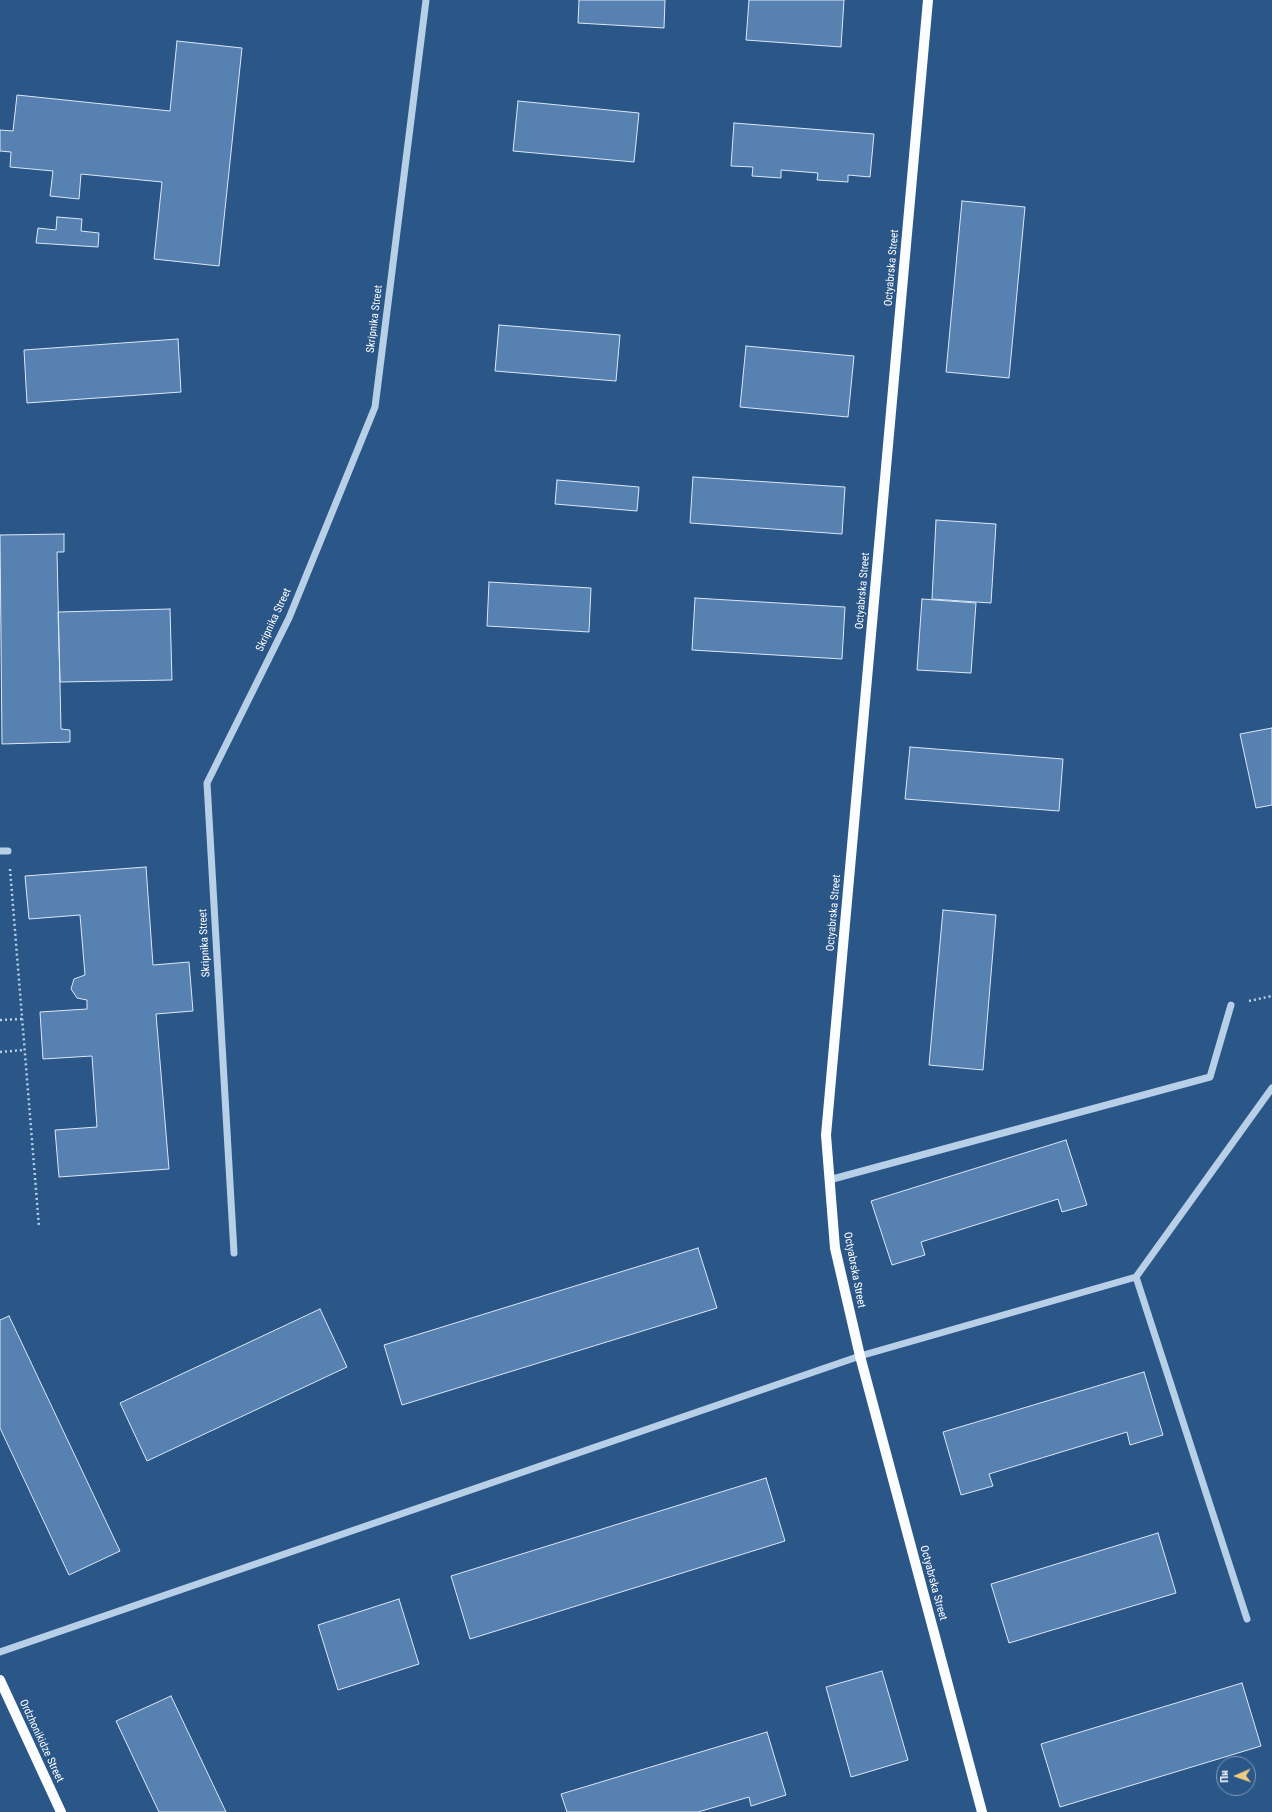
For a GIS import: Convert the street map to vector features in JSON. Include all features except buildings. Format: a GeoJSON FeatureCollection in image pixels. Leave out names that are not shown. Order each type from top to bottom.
{"type":"FeatureCollection","features":[{"type":"Feature","properties":{"kind":"main road","name":"Octyabrska Street"},"geometry":{"type":"LineString","coordinates":[[928,0],[826,1135],[835,1248],[860,1356],[982,1812]]}},
{"type":"Feature","properties":{"kind":"main road","name":"Ordzhonikidze Street"},"geometry":{"type":"LineString","coordinates":[[0,1680],[59,1811]]}},
{"type":"Feature","properties":{"kind":"street","name":"Skripnika Street"},"geometry":{"type":"LineString","coordinates":[[234,1253],[207,783],[289,618],[376,407],[426,0]]}},
{"type":"Feature","properties":{"kind":"street"},"geometry":{"type":"LineString","coordinates":[[0,851],[8,852]]}},
{"type":"Feature","properties":{"kind":"street"},"geometry":{"type":"LineString","coordinates":[[829,1180],[1210,1077],[1231,1005]]}},
{"type":"Feature","properties":{"kind":"street"},"geometry":{"type":"LineString","coordinates":[[0,1652],[860,1356],[1136,1277],[1272,1088]]}},
{"type":"Feature","properties":{"kind":"street"},"geometry":{"type":"LineString","coordinates":[[1136,1277],[1247,1619]]}},
{"type":"Feature","properties":{"kind":"path"},"geometry":{"type":"LineString","coordinates":[[8,852],[39,1227]]}},
{"type":"Feature","properties":{"kind":"path"},"geometry":{"type":"LineString","coordinates":[[0,1020],[22,1019]]}},
{"type":"Feature","properties":{"kind":"path"},"geometry":{"type":"LineString","coordinates":[[0,1052],[24,1050]]}}]}
